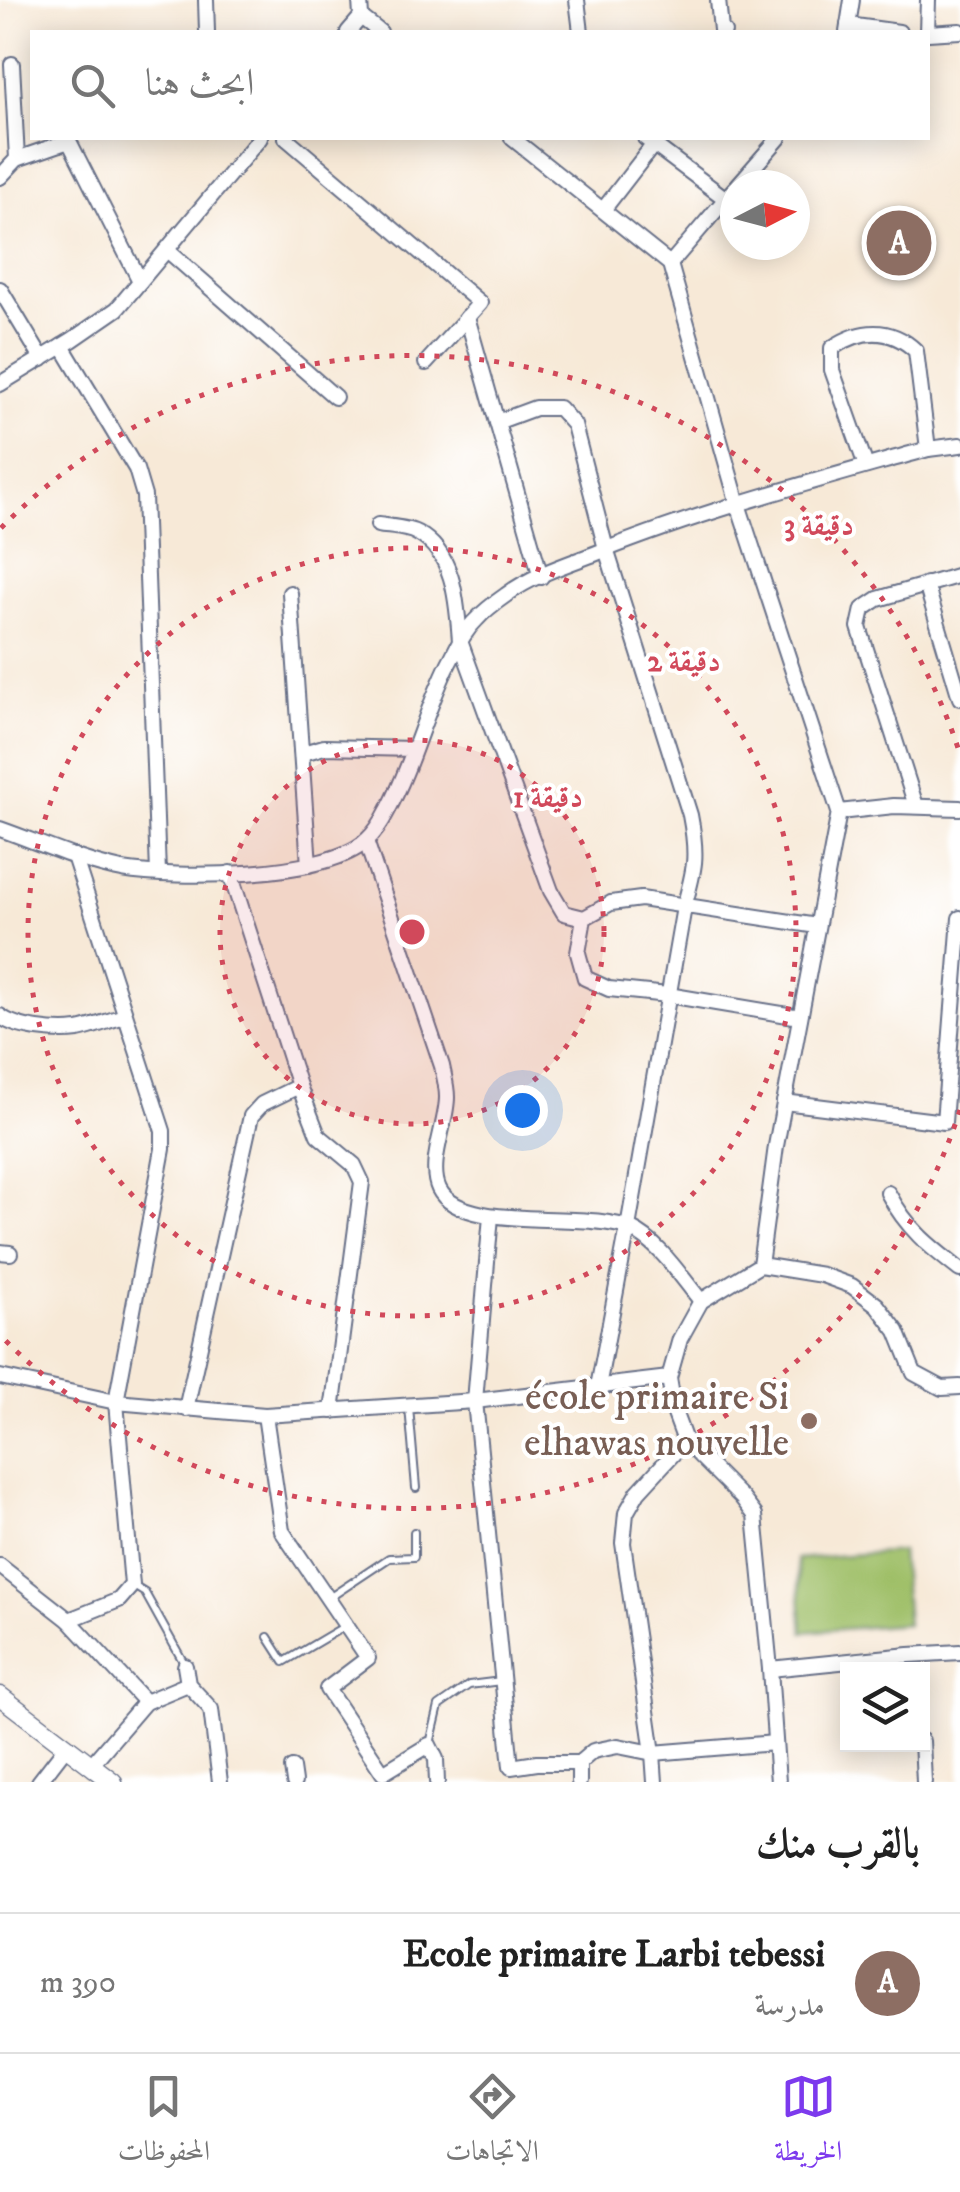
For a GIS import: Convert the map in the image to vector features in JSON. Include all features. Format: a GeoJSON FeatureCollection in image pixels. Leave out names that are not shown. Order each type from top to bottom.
{"type":"FeatureCollection","features":[{"type":"Feature","properties":{"kind":"street"},"geometry":{"type":"LineString","coordinates":[[206,0],[207,30]]}},
{"type":"Feature","properties":{"kind":"street"},"geometry":{"type":"LineString","coordinates":[[350,30],[361,17],[360,0]]}},
{"type":"Feature","properties":{"kind":"street"},"geometry":{"type":"LineString","coordinates":[[577,0],[581,30]]}},
{"type":"Feature","properties":{"kind":"street"},"geometry":{"type":"LineString","coordinates":[[718,0],[720,30]]}},
{"type":"Feature","properties":{"kind":"street"},"geometry":{"type":"LineString","coordinates":[[848,29],[852,0]]}},
{"type":"Feature","properties":{"kind":"street"},"geometry":{"type":"LineString","coordinates":[[927,30],[928,0]]}},
{"type":"Feature","properties":{"kind":"street"},"geometry":{"type":"LineString","coordinates":[[361,17],[377,30]]}},
{"type":"Feature","properties":{"kind":"street"},"geometry":{"type":"LineString","coordinates":[[930,33],[960,31]]}},
{"type":"Feature","properties":{"kind":"street"},"geometry":{"type":"LineString","coordinates":[[12,64],[18,159]]}},
{"type":"Feature","properties":{"kind":"street"},"geometry":{"type":"LineString","coordinates":[[0,384],[116,309],[255,140]]}},
{"type":"Feature","properties":{"kind":"street"},"geometry":{"type":"LineString","coordinates":[[288,140],[480,303],[426,363]]}},
{"type":"Feature","properties":{"kind":"street"},"geometry":{"type":"LineString","coordinates":[[514,140],[670,264],[738,504],[838,812],[776,1146],[760,1264]]}},
{"type":"Feature","properties":{"kind":"street"},"geometry":{"type":"LineString","coordinates":[[751,170],[777,140]]}},
{"type":"Feature","properties":{"kind":"street"},"geometry":{"type":"LineString","coordinates":[[0,177],[18,159],[69,141],[140,282]]}},
{"type":"Feature","properties":{"kind":"street"},"geometry":{"type":"LineString","coordinates":[[602,210],[650,141],[720,183]]}},
{"type":"Feature","properties":{"kind":"street"},"geometry":{"type":"LineString","coordinates":[[670,264],[720,206]]}},
{"type":"Feature","properties":{"kind":"street"},"geometry":{"type":"LineString","coordinates":[[166,250],[335,397]]}},
{"type":"Feature","properties":{"kind":"street"},"geometry":{"type":"LineString","coordinates":[[0,289],[42,359]]}},
{"type":"Feature","properties":{"kind":"street"},"geometry":{"type":"LineString","coordinates":[[467,318],[540,577]]}},
{"type":"Feature","properties":{"kind":"street"},"geometry":{"type":"LineString","coordinates":[[866,466],[832,370],[832,348],[851,335],[890,334],[916,351],[928,450]]}},
{"type":"Feature","properties":{"kind":"street"},"geometry":{"type":"LineString","coordinates":[[62,346],[136,469],[144,496],[158,873]]}},
{"type":"Feature","properties":{"kind":"street"},"geometry":{"type":"LineString","coordinates":[[497,422],[534,408],[559,408],[574,425],[606,550],[695,841],[695,867],[684,907],[598,1387]]}},
{"type":"Feature","properties":{"kind":"street"},"geometry":{"type":"LineString","coordinates":[[0,829],[121,870],[180,876],[309,866],[336,858],[366,841],[387,811],[434,692],[460,640],[476,619],[509,592],[606,550],[738,504],[866,466],[960,445]]}},
{"type":"Feature","properties":{"kind":"street"},"geometry":{"type":"LineString","coordinates":[[378,525],[416,532],[441,552],[457,596],[460,640],[551,891],[564,913],[584,918],[611,904],[641,899],[817,926]]}},
{"type":"Feature","properties":{"kind":"street"},"geometry":{"type":"LineString","coordinates":[[916,806],[859,627],[863,609],[878,599],[960,574]]}},
{"type":"Feature","properties":{"kind":"street"},"geometry":{"type":"LineString","coordinates":[[926,584],[960,698]]}},
{"type":"Feature","properties":{"kind":"street"},"geometry":{"type":"LineString","coordinates":[[290,593],[309,866]]}},
{"type":"Feature","properties":{"kind":"street"},"geometry":{"type":"LineString","coordinates":[[302,753],[324,747],[414,749]]}},
{"type":"Feature","properties":{"kind":"street"},"geometry":{"type":"LineString","coordinates":[[838,812],[894,806],[960,808]]}},
{"type":"Feature","properties":{"kind":"street"},"geometry":{"type":"LineString","coordinates":[[366,841],[442,1066],[447,1097],[435,1171],[440,1191],[458,1205],[491,1216],[605,1222],[628,1227],[648,1239],[701,1301]]}},
{"type":"Feature","properties":{"kind":"street"},"geometry":{"type":"LineString","coordinates":[[69,1620],[119,1600],[132,1585],[116,1402],[163,1150],[163,1131],[74,856]]}},
{"type":"Feature","properties":{"kind":"street"},"geometry":{"type":"LineString","coordinates":[[230,872],[298,1086],[318,1135],[354,1165],[362,1182],[332,1411]]}},
{"type":"Feature","properties":{"kind":"street"},"geometry":{"type":"LineString","coordinates":[[584,918],[578,954],[586,978],[609,989],[800,1016]]}},
{"type":"Feature","properties":{"kind":"street"},"geometry":{"type":"LineString","coordinates":[[944,1122],[960,918]]}},
{"type":"Feature","properties":{"kind":"street"},"geometry":{"type":"LineString","coordinates":[[0,1016],[8,1022],[38,1029],[76,1030],[125,1016]]}},
{"type":"Feature","properties":{"kind":"street"},"geometry":{"type":"LineString","coordinates":[[186,1408],[251,1116],[262,1104],[298,1086]]}},
{"type":"Feature","properties":{"kind":"street"},"geometry":{"type":"LineString","coordinates":[[784,1102],[960,1121]]}},
{"type":"Feature","properties":{"kind":"street"},"geometry":{"type":"LineString","coordinates":[[888,1193],[901,1218],[920,1239],[960,1270]]}},
{"type":"Feature","properties":{"kind":"street"},"geometry":{"type":"LineString","coordinates":[[491,1216],[475,1401],[511,1775],[537,1763],[579,1763],[593,1751],[618,1746],[653,1753],[776,1744]]}},
{"type":"Feature","properties":{"kind":"street"},"geometry":{"type":"LineString","coordinates":[[778,1782],[755,1516],[685,1441],[668,1378],[680,1339],[701,1301],[760,1264],[822,1275],[852,1286],[877,1305],[897,1331],[914,1373],[942,1388],[960,1387]]}},
{"type":"Feature","properties":{"kind":"street"},"geometry":{"type":"LineString","coordinates":[[0,1377],[116,1402],[265,1415],[475,1401],[668,1378]]}},
{"type":"Feature","properties":{"kind":"street"},"geometry":{"type":"LineString","coordinates":[[265,1415],[282,1531],[368,1658],[327,1689],[383,1773],[429,1745],[436,1758],[437,1782]]}},
{"type":"Feature","properties":{"kind":"street"},"geometry":{"type":"LineString","coordinates":[[655,1782],[624,1528],[626,1514],[638,1492],[685,1441]]}},
{"type":"Feature","properties":{"kind":"street"},"geometry":{"type":"LineString","coordinates":[[0,1566],[69,1620],[145,1702]]}},
{"type":"Feature","properties":{"kind":"street"},"geometry":{"type":"LineString","coordinates":[[911,1662],[960,1652]]}},
{"type":"Feature","properties":{"kind":"street"},"geometry":{"type":"LineString","coordinates":[[185,1666],[188,1684],[211,1709],[220,1782]]}},
{"type":"Feature","properties":{"kind":"street"},"geometry":{"type":"LineString","coordinates":[[770,1669],[840,1666]]}},
{"type":"Feature","properties":{"kind":"street"},"geometry":{"type":"LineString","coordinates":[[91,1765],[145,1702],[188,1684]]}},
{"type":"Feature","properties":{"kind":"street"},"geometry":{"type":"LineString","coordinates":[[0,1696],[113,1782]]}},
{"type":"Feature","properties":{"kind":"street"},"geometry":{"type":"LineString","coordinates":[[39,1782],[66,1747]]}},
{"type":"Feature","properties":{"kind":"street"},"geometry":{"type":"LineString","coordinates":[[922,1752],[924,1782]]}},
{"type":"Feature","properties":{"kind":"street"},"geometry":{"type":"LineString","coordinates":[[579,1763],[579,1782]]}},
{"type":"Feature","properties":{"kind":"lane"},"geometry":{"type":"LineString","coordinates":[[409,1406],[416,1488]]}},
{"type":"Feature","properties":{"kind":"lane"},"geometry":{"type":"LineString","coordinates":[[328,1598],[388,1558],[414,1558],[414,1532]]}},
{"type":"Feature","properties":{"kind":"lane"},"geometry":{"type":"LineString","coordinates":[[132,1585],[145,1593],[185,1666]]}},
{"type":"Feature","properties":{"kind":"lane"},"geometry":{"type":"LineString","coordinates":[[268,1637],[284,1662],[346,1626]]}},
{"type":"Feature","properties":{"kind":"lane"},"geometry":{"type":"LineString","coordinates":[[429,1745],[440,1706],[469,1685],[502,1681]]}},
{"type":"Feature","properties":{"kind":"green space"},"geometry":{"type":"Polygon","coordinates":[[[901,1551],[907,1624],[803,1632],[797,1559],[901,1551]]]}},
{"type":"Feature","properties":{"kind":"place","name":"Ecole primaire Larbi tebessi"},"geometry":{"type":"Point","coordinates":[899,243]}},
{"type":"Feature","properties":{"kind":"place","name":"école primaire Si elhawas nouvelle"},"geometry":{"type":"Point","coordinates":[809,1421]}}]}
